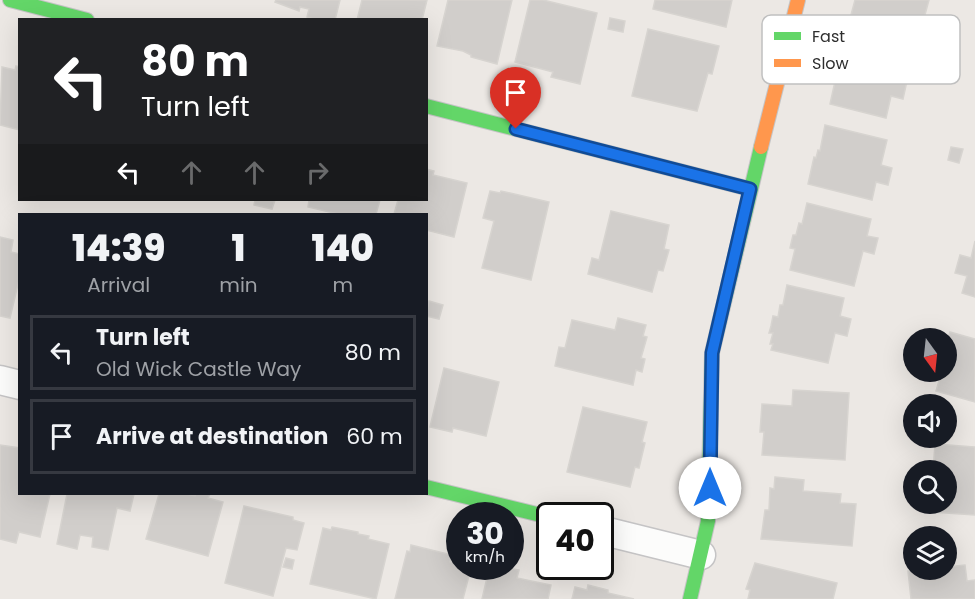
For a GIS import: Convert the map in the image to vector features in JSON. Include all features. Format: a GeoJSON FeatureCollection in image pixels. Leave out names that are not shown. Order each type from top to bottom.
{"type":"FeatureCollection","features":[{"type":"Feature","properties":{"kind":"street"},"geometry":{"type":"LineString","coordinates":[[10,0],[79,18]]}},
{"type":"Feature","properties":{"kind":"street"},"geometry":{"type":"LineString","coordinates":[[794,15],[798,0]]}},
{"type":"Feature","properties":{"kind":"street"},"geometry":{"type":"LineString","coordinates":[[690,599],[708,520],[712,353],[777,84]]}},
{"type":"Feature","properties":{"kind":"street"},"geometry":{"type":"LineString","coordinates":[[428,107],[750,189]]}},
{"type":"Feature","properties":{"kind":"street"},"geometry":{"type":"LineString","coordinates":[[0,380],[18,384]]}},
{"type":"Feature","properties":{"kind":"street"},"geometry":{"type":"LineString","coordinates":[[428,487],[536,514]]}},
{"type":"Feature","properties":{"kind":"street"},"geometry":{"type":"LineString","coordinates":[[614,533],[701,555]]}},
{"type":"Feature","properties":{"kind":"building"},"geometry":{"type":"Polygon","coordinates":[[[276,0],[340,0],[336,18],[310,18],[307,17],[309,9],[300,7],[299,11],[275,2],[276,0]]]}},
{"type":"Feature","properties":{"kind":"building"},"geometry":{"type":"Polygon","coordinates":[[[362,0],[427,0],[422,18],[358,18],[362,0]]]}},
{"type":"Feature","properties":{"kind":"building"},"geometry":{"type":"Polygon","coordinates":[[[448,0],[512,0],[497,64],[471,57],[463,51],[437,46],[448,0]]]}},
{"type":"Feature","properties":{"kind":"building"},"geometry":{"type":"Polygon","coordinates":[[[530,0],[543,0],[597,13],[580,84],[551,77],[553,72],[515,62],[530,0]]]}},
{"type":"Feature","properties":{"kind":"building"},"geometry":{"type":"Polygon","coordinates":[[[655,0],[732,0],[726,27],[653,9],[655,0]]]}},
{"type":"Feature","properties":{"kind":"building"},"geometry":{"type":"Polygon","coordinates":[[[855,0],[929,0],[925,15],[851,15],[855,0]]]}},
{"type":"Feature","properties":{"kind":"building"},"geometry":{"type":"Polygon","coordinates":[[[610,18],[625,21],[623,32],[608,29],[610,18]]]}},
{"type":"Feature","properties":{"kind":"building"},"geometry":{"type":"Polygon","coordinates":[[[648,29],[719,46],[712,74],[708,73],[697,111],[632,96],[648,29]]]}},
{"type":"Feature","properties":{"kind":"building"},"geometry":{"type":"Polygon","coordinates":[[[16,66],[18,66],[18,130],[0,125],[2,67],[15,70],[16,66]]]}},
{"type":"Feature","properties":{"kind":"building"},"geometry":{"type":"Polygon","coordinates":[[[834,84],[906,84],[903,99],[891,96],[886,118],[830,104],[834,84]]]}},
{"type":"Feature","properties":{"kind":"building"},"geometry":{"type":"Polygon","coordinates":[[[825,125],[887,140],[881,165],[892,168],[888,185],[876,182],[872,200],[808,184],[814,157],[816,158],[818,150],[820,151],[825,125]]]}},
{"type":"Feature","properties":{"kind":"building"},"geometry":{"type":"Polygon","coordinates":[[[951,147],[963,149],[959,163],[948,160],[951,147]]]}},
{"type":"Feature","properties":{"kind":"building"},"geometry":{"type":"Polygon","coordinates":[[[428,170],[434,171],[433,175],[467,183],[454,237],[428,230],[428,213],[394,213],[398,201],[428,201],[428,170]]]}},
{"type":"Feature","properties":{"kind":"building"},"geometry":{"type":"Polygon","coordinates":[[[490,191],[500,193],[501,191],[549,202],[531,280],[482,268],[494,221],[483,218],[490,191]]]}},
{"type":"Feature","properties":{"kind":"building"},"geometry":{"type":"Polygon","coordinates":[[[255,201],[275,201],[272,209],[254,205],[255,201]]]}},
{"type":"Feature","properties":{"kind":"building"},"geometry":{"type":"Polygon","coordinates":[[[309,201],[380,201],[376,213],[334,213],[308,207],[309,201]]]}},
{"type":"Feature","properties":{"kind":"building"},"geometry":{"type":"Polygon","coordinates":[[[807,203],[871,219],[867,236],[878,238],[874,254],[863,251],[854,286],[790,270],[795,249],[790,248],[793,235],[796,235],[799,223],[802,224],[807,203]]]}},
{"type":"Feature","properties":{"kind":"building"},"geometry":{"type":"Polygon","coordinates":[[[611,211],[669,225],[664,249],[669,250],[663,271],[658,270],[652,292],[588,274],[592,258],[599,260],[611,211]]]}},
{"type":"Feature","properties":{"kind":"building"},"geometry":{"type":"Polygon","coordinates":[[[0,237],[13,240],[11,252],[18,254],[18,284],[10,318],[0,316],[0,237]]]}},
{"type":"Feature","properties":{"kind":"building"},"geometry":{"type":"Polygon","coordinates":[[[975,241],[975,297],[962,293],[967,276],[955,273],[960,255],[971,258],[975,241]]]}},
{"type":"Feature","properties":{"kind":"building"},"geometry":{"type":"Polygon","coordinates":[[[787,285],[844,298],[840,316],[851,319],[847,336],[835,333],[828,363],[771,350],[773,333],[769,333],[773,316],[778,317],[787,285]]]}},
{"type":"Feature","properties":{"kind":"building"},"geometry":{"type":"Polygon","coordinates":[[[429,301],[443,305],[439,319],[428,316],[429,301]]]}},
{"type":"Feature","properties":{"kind":"building"},"geometry":{"type":"Polygon","coordinates":[[[618,318],[646,325],[643,336],[647,337],[641,358],[645,359],[642,372],[636,370],[633,385],[555,366],[559,347],[565,348],[572,320],[615,330],[618,318]]]}},
{"type":"Feature","properties":{"kind":"building"},"geometry":{"type":"Polygon","coordinates":[[[957,334],[975,339],[975,402],[957,397],[957,394],[936,391],[939,382],[957,382],[957,334]]]}},
{"type":"Feature","properties":{"kind":"building"},"geometry":{"type":"Polygon","coordinates":[[[444,368],[499,382],[486,436],[453,428],[452,432],[430,427],[444,368]]]}},
{"type":"Feature","properties":{"kind":"building"},"geometry":{"type":"Polygon","coordinates":[[[793,390],[849,393],[845,460],[762,455],[764,432],[760,432],[762,404],[792,406],[793,390]]]}},
{"type":"Feature","properties":{"kind":"building"},"geometry":{"type":"Polygon","coordinates":[[[583,407],[647,422],[639,468],[635,467],[630,487],[567,472],[583,407]]]}},
{"type":"Feature","properties":{"kind":"building"},"geometry":{"type":"Polygon","coordinates":[[[0,445],[18,448],[18,495],[50,495],[40,537],[19,532],[16,543],[0,539],[0,445]]]}},
{"type":"Feature","properties":{"kind":"building"},"geometry":{"type":"Polygon","coordinates":[[[975,447],[975,515],[957,514],[957,460],[934,460],[935,448],[975,447]]]}},
{"type":"Feature","properties":{"kind":"building"},"geometry":{"type":"Polygon","coordinates":[[[775,477],[804,480],[803,491],[841,494],[840,503],[856,504],[852,546],[761,539],[765,510],[769,510],[770,488],[774,489],[775,477]]]}},
{"type":"Feature","properties":{"kind":"building"},"geometry":{"type":"Polygon","coordinates":[[[67,495],[134,495],[130,511],[117,508],[108,550],[92,547],[93,537],[80,535],[77,549],[57,544],[67,495]]]}},
{"type":"Feature","properties":{"kind":"building"},"geometry":{"type":"Polygon","coordinates":[[[159,495],[210,495],[208,498],[223,502],[208,556],[146,539],[159,495]]]}},
{"type":"Feature","properties":{"kind":"building"},"geometry":{"type":"Polygon","coordinates":[[[244,506],[293,517],[293,520],[304,523],[297,550],[286,548],[273,596],[225,583],[244,506]]]}},
{"type":"Feature","properties":{"kind":"building"},"geometry":{"type":"Polygon","coordinates":[[[332,527],[358,532],[358,534],[369,536],[368,539],[389,544],[376,599],[310,584],[323,528],[331,530],[332,527]]]}},
{"type":"Feature","properties":{"kind":"building"},"geometry":{"type":"Polygon","coordinates":[[[411,545],[446,554],[446,580],[468,580],[463,599],[395,599],[407,551],[410,552],[411,545]]]}},
{"type":"Feature","properties":{"kind":"building"},"geometry":{"type":"Polygon","coordinates":[[[286,558],[294,560],[292,569],[283,567],[286,558]]]}},
{"type":"Feature","properties":{"kind":"building"},"geometry":{"type":"Polygon","coordinates":[[[755,563],[837,583],[833,599],[748,599],[750,590],[746,589],[755,563]]]}},
{"type":"Feature","properties":{"kind":"building"},"geometry":{"type":"Polygon","coordinates":[[[965,565],[967,581],[975,580],[975,599],[911,599],[909,580],[957,580],[957,566],[965,565]]]}},
{"type":"Feature","properties":{"kind":"building"},"geometry":{"type":"Polygon","coordinates":[[[524,579],[551,585],[548,599],[482,599],[486,580],[524,579]]]}},
{"type":"Feature","properties":{"kind":"building"},"geometry":{"type":"Polygon","coordinates":[[[588,585],[608,590],[608,593],[634,599],[572,599],[575,587],[587,590],[588,585]]]}},
{"type":"Feature","properties":{"kind":"traffic: fast"},"geometry":{"type":"LineString","coordinates":[[10,0],[79,18]]}},
{"type":"Feature","properties":{"kind":"traffic: fast"},"geometry":{"type":"LineString","coordinates":[[428,107],[750,189]]}},
{"type":"Feature","properties":{"kind":"traffic: fast"},"geometry":{"type":"LineString","coordinates":[[690,599],[708,521],[712,353],[761,147]]}},
{"type":"Feature","properties":{"kind":"traffic: fast"},"geometry":{"type":"LineString","coordinates":[[428,487],[536,514]]}},
{"type":"Feature","properties":{"kind":"traffic: slow"},"geometry":{"type":"LineString","coordinates":[[794,15],[798,0]]}},
{"type":"Feature","properties":{"kind":"traffic: slow"},"geometry":{"type":"LineString","coordinates":[[761,147],[777,84]]}},
{"type":"Feature","properties":{"kind":"route"},"geometry":{"type":"LineString","coordinates":[[516,129],[750,189],[712,353],[710,488]]}}]}
